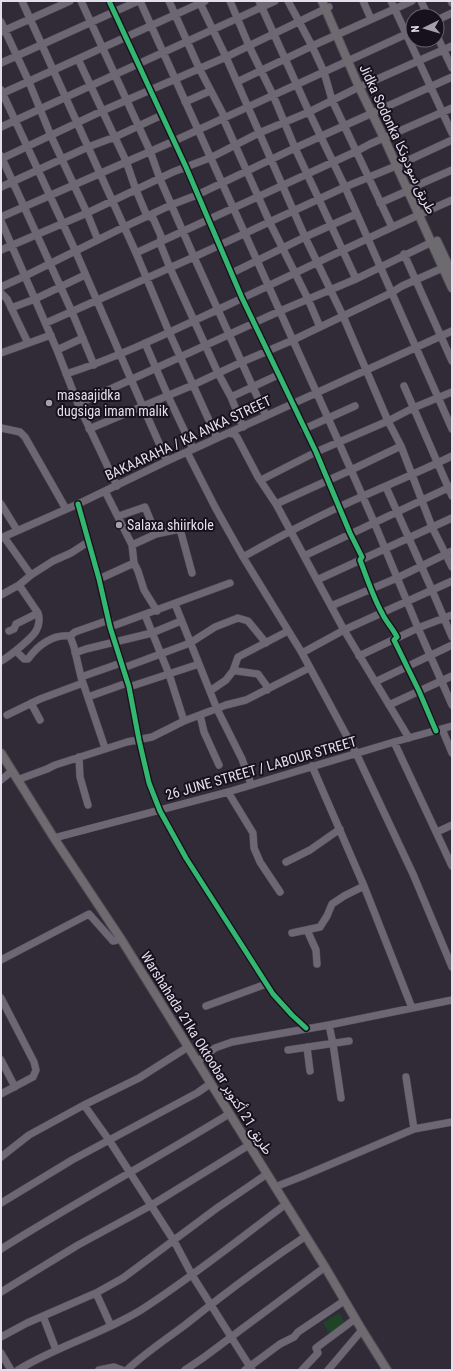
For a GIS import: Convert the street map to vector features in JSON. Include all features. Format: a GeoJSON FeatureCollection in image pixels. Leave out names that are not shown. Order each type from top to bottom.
{"type":"FeatureCollection","features":[{"type":"Feature","properties":{"kind":"main road","name":"Jidka Sodonka طريق سودونكا"},"geometry":{"type":"LineString","coordinates":[[325,4],[432,242],[449,268]]}},
{"type":"Feature","properties":{"kind":"main road","name":"Jidka Sodonka طريق سودونكا"},"geometry":{"type":"LineString","coordinates":[[420,214],[449,268],[452,288]]}},
{"type":"Feature","properties":{"kind":"main road","name":"Warshahada 21ka Oktoobar طريق 21 أكتوبر"},"geometry":{"type":"LineString","coordinates":[[1,753],[54,838],[121,939],[306,1236],[384,1369]]}},
{"type":"Feature","properties":{"kind":"street"},"geometry":{"type":"LineString","coordinates":[[22,1],[124,226],[169,332],[217,438]]}},
{"type":"Feature","properties":{"kind":"street"},"geometry":{"type":"LineString","coordinates":[[3,31],[70,1]]}},
{"type":"Feature","properties":{"kind":"street"},"geometry":{"type":"LineString","coordinates":[[81,1],[150,151],[160,179],[194,257],[266,416]]}},
{"type":"Feature","properties":{"kind":"street"},"geometry":{"type":"LineString","coordinates":[[110,1],[125,38],[151,90],[186,167],[242,298],[316,452],[350,533],[362,557],[360,560],[382,613],[397,637],[394,640]]}},
{"type":"Feature","properties":{"kind":"street"},"geometry":{"type":"LineString","coordinates":[[1,63],[139,1],[212,157],[363,496],[406,602],[452,705]]}},
{"type":"Feature","properties":{"kind":"street"},"geometry":{"type":"LineString","coordinates":[[169,1],[199,68],[216,100],[270,223],[308,299],[320,327]]}},
{"type":"Feature","properties":{"kind":"street"},"geometry":{"type":"LineString","coordinates":[[230,1],[249,46],[273,95],[284,123],[356,279]]}},
{"type":"Feature","properties":{"kind":"street"},"geometry":{"type":"LineString","coordinates":[[1,127],[114,74],[238,19],[260,4],[276,1]]}},
{"type":"Feature","properties":{"kind":"street"},"geometry":{"type":"LineString","coordinates":[[288,1],[324,72],[332,100],[392,227]]}},
{"type":"Feature","properties":{"kind":"street"},"geometry":{"type":"LineString","coordinates":[[363,1],[371,19]]}},
{"type":"Feature","properties":{"kind":"street"},"geometry":{"type":"LineString","coordinates":[[391,1],[405,25]]}},
{"type":"Feature","properties":{"kind":"street"},"geometry":{"type":"LineString","coordinates":[[237,82],[412,1]]}},
{"type":"Feature","properties":{"kind":"street"},"geometry":{"type":"LineString","coordinates":[[167,461],[142,407],[75,250],[1,93],[30,82],[201,2],[283,184],[316,262],[343,316],[388,421],[401,446],[432,527],[452,568]]}},
{"type":"Feature","properties":{"kind":"street"},"geometry":{"type":"LineString","coordinates":[[260,4],[380,266],[452,429]]}},
{"type":"Feature","properties":{"kind":"street"},"geometry":{"type":"LineString","coordinates":[[94,365],[84,338],[1,158],[102,111],[226,57],[298,22],[325,4]]}},
{"type":"Feature","properties":{"kind":"street"},"geometry":{"type":"LineString","coordinates":[[1,22],[3,31],[30,82],[51,136],[98,240]]}},
{"type":"Feature","properties":{"kind":"street"},"geometry":{"type":"LineString","coordinates":[[1,217],[174,141],[247,106],[405,35]]}},
{"type":"Feature","properties":{"kind":"street"},"geometry":{"type":"LineString","coordinates":[[1,250],[87,213],[186,167],[212,157],[259,133],[309,112],[362,86],[452,46]]}},
{"type":"Feature","properties":{"kind":"street"},"geometry":{"type":"LineString","coordinates":[[415,48],[452,133]]}},
{"type":"Feature","properties":{"kind":"street"},"geometry":{"type":"LineString","coordinates":[[444,50],[452,68]]}},
{"type":"Feature","properties":{"kind":"street"},"geometry":{"type":"LineString","coordinates":[[78,59],[126,161],[147,216],[153,218],[161,236],[160,243],[170,268],[218,373],[231,397],[243,427]]}},
{"type":"Feature","properties":{"kind":"street"},"geometry":{"type":"LineString","coordinates":[[1,287],[124,226],[197,195],[271,159],[452,77]]}},
{"type":"Feature","properties":{"kind":"street"},"geometry":{"type":"LineString","coordinates":[[185,102],[210,91]]}},
{"type":"Feature","properties":{"kind":"street"},"geometry":{"type":"LineString","coordinates":[[136,253],[208,221],[283,184],[452,108]]}},
{"type":"Feature","properties":{"kind":"street"},"geometry":{"type":"LineString","coordinates":[[1,187],[62,160],[88,146],[115,136],[162,115]]}},
{"type":"Feature","properties":{"kind":"street"},"geometry":{"type":"LineString","coordinates":[[46,323],[270,223],[344,187],[398,165],[452,140]]}},
{"type":"Feature","properties":{"kind":"street"},"geometry":{"type":"LineString","coordinates":[[380,203],[452,170]]}},
{"type":"Feature","properties":{"kind":"street"},"geometry":{"type":"LineString","coordinates":[[66,374],[94,365],[194,321],[294,272],[452,200]]}},
{"type":"Feature","properties":{"kind":"street"},"geometry":{"type":"LineString","coordinates":[[232,273],[356,214]]}},
{"type":"Feature","properties":{"kind":"street"},"geometry":{"type":"LineString","coordinates":[[1,221],[46,323],[78,404],[117,486]]}},
{"type":"Feature","properties":{"kind":"street"},"geometry":{"type":"LineString","coordinates":[[78,404],[280,311],[356,279],[404,254],[432,242]]}},
{"type":"Feature","properties":{"kind":"street"},"geometry":{"type":"LineString","coordinates":[[404,254],[452,361]]}},
{"type":"Feature","properties":{"kind":"street"},"geometry":{"type":"LineString","coordinates":[[89,429],[168,396],[293,340],[391,293],[402,286],[449,268]]}},
{"type":"Feature","properties":{"kind":"street"},"geometry":{"type":"LineString","coordinates":[[11,308],[35,299],[85,275]]}},
{"type":"Feature","properties":{"kind":"street"},"geometry":{"type":"LineString","coordinates":[[1,293],[7,299],[28,343]]}},
{"type":"Feature","properties":{"kind":"street","name":"BAKAARAHA / KA ANKA STREET"},"geometry":{"type":"LineString","coordinates":[[3,538],[17,530],[66,510],[167,461],[317,394],[452,331]]}},
{"type":"Feature","properties":{"kind":"street"},"geometry":{"type":"LineString","coordinates":[[1,353],[51,336]]}},
{"type":"Feature","properties":{"kind":"street"},"geometry":{"type":"LineString","coordinates":[[57,350],[84,338]]}},
{"type":"Feature","properties":{"kind":"street"},"geometry":{"type":"LineString","coordinates":[[145,343],[215,507],[243,557],[302,653],[356,753],[413,874],[452,967]]}},
{"type":"Feature","properties":{"kind":"street"},"geometry":{"type":"LineString","coordinates":[[231,397],[278,375]]}},
{"type":"Feature","properties":{"kind":"street"},"geometry":{"type":"LineString","coordinates":[[404,386],[450,487],[452,496]]}},
{"type":"Feature","properties":{"kind":"street"},"geometry":{"type":"LineString","coordinates":[[261,480],[316,452],[452,392]]}},
{"type":"Feature","properties":{"kind":"street"},"geometry":{"type":"LineString","coordinates":[[304,429],[355,406]]}},
{"type":"Feature","properties":{"kind":"street"},"geometry":{"type":"LineString","coordinates":[[1,428],[12,432],[20,432],[24,437],[66,510]]}},
{"type":"Feature","properties":{"kind":"street"},"geometry":{"type":"LineString","coordinates":[[228,433],[234,434],[237,437],[276,504],[344,630],[409,738]]}},
{"type":"Feature","properties":{"kind":"street"},"geometry":{"type":"LineString","coordinates":[[276,504],[401,446]]}},
{"type":"Feature","properties":{"kind":"street"},"geometry":{"type":"LineString","coordinates":[[243,557],[290,531],[339,507],[412,476],[452,456]]}},
{"type":"Feature","properties":{"kind":"street"},"geometry":{"type":"LineString","coordinates":[[386,487],[452,637]]}},
{"type":"Feature","properties":{"kind":"street"},"geometry":{"type":"LineString","coordinates":[[304,556],[450,487]]}},
{"type":"Feature","properties":{"kind":"street"},"geometry":{"type":"LineString","coordinates":[[106,491],[132,544],[134,563],[144,590],[156,611]]}},
{"type":"Feature","properties":{"kind":"street"},"geometry":{"type":"LineString","coordinates":[[1,504],[17,530]]}},
{"type":"Feature","properties":{"kind":"street"},"geometry":{"type":"LineString","coordinates":[[78,504],[115,643],[128,685],[149,783],[160,811],[186,858],[266,984],[280,1003],[306,1028]]}},
{"type":"Feature","properties":{"kind":"street"},"geometry":{"type":"LineString","coordinates":[[119,516],[145,507],[156,534]]}},
{"type":"Feature","properties":{"kind":"street"},"geometry":{"type":"LineString","coordinates":[[317,580],[452,518]]}},
{"type":"Feature","properties":{"kind":"street"},"geometry":{"type":"LineString","coordinates":[[132,544],[156,534],[180,529],[192,573]]}},
{"type":"Feature","properties":{"kind":"street"},"geometry":{"type":"LineString","coordinates":[[3,538],[31,576]]}},
{"type":"Feature","properties":{"kind":"street"},"geometry":{"type":"LineString","coordinates":[[1,595],[19,585],[52,561],[71,553],[88,542]]}},
{"type":"Feature","properties":{"kind":"street"},"geometry":{"type":"LineString","coordinates":[[331,606],[397,578],[452,551]]}},
{"type":"Feature","properties":{"kind":"street"},"geometry":{"type":"LineString","coordinates":[[99,579],[134,563]]}},
{"type":"Feature","properties":{"kind":"street"},"geometry":{"type":"LineString","coordinates":[[302,653],[344,630],[452,581]]}},
{"type":"Feature","properties":{"kind":"street"},"geometry":{"type":"LineString","coordinates":[[16,650],[24,659],[26,659],[40,646],[52,638],[70,636],[75,632],[145,615],[230,583]]}},
{"type":"Feature","properties":{"kind":"street"},"geometry":{"type":"LineString","coordinates":[[1,661],[9,657],[38,629],[40,617],[19,585]]}},
{"type":"Feature","properties":{"kind":"street"},"geometry":{"type":"LineString","coordinates":[[175,604],[217,709],[242,759],[251,784]]}},
{"type":"Feature","properties":{"kind":"street"},"geometry":{"type":"LineString","coordinates":[[10,631],[14,629],[16,624],[38,613]]}},
{"type":"Feature","properties":{"kind":"street"},"geometry":{"type":"LineString","coordinates":[[145,615],[169,674],[184,721]]}},
{"type":"Feature","properties":{"kind":"street"},"geometry":{"type":"LineString","coordinates":[[359,656],[418,628],[452,615]]}},
{"type":"Feature","properties":{"kind":"street"},"geometry":{"type":"LineString","coordinates":[[7,715],[82,680],[122,665],[161,654],[190,642],[215,627],[241,618],[248,621],[266,643]]}},
{"type":"Feature","properties":{"kind":"street"},"geometry":{"type":"LineString","coordinates":[[75,653],[86,649],[152,634],[181,621]]}},
{"type":"Feature","properties":{"kind":"street"},"geometry":{"type":"LineString","coordinates":[[210,691],[226,680],[233,672],[237,658],[288,631]]}},
{"type":"Feature","properties":{"kind":"street"},"geometry":{"type":"LineString","coordinates":[[70,636],[82,680],[105,748]]}},
{"type":"Feature","properties":{"kind":"street"},"geometry":{"type":"LineString","coordinates":[[394,640],[452,753]]}},
{"type":"Feature","properties":{"kind":"street"},"geometry":{"type":"LineString","coordinates":[[375,682],[452,645]]}},
{"type":"Feature","properties":{"kind":"street"},"geometry":{"type":"LineString","coordinates":[[88,697],[200,664]]}},
{"type":"Feature","properties":{"kind":"street"},"geometry":{"type":"LineString","coordinates":[[17,780],[105,748],[152,737],[184,721],[226,705],[246,700],[309,668]]}},
{"type":"Feature","properties":{"kind":"street"},"geometry":{"type":"LineString","coordinates":[[233,672],[258,674],[264,681],[266,690]]}},
{"type":"Feature","properties":{"kind":"street"},"geometry":{"type":"LineString","coordinates":[[389,705],[452,676]]}},
{"type":"Feature","properties":{"kind":"street"},"geometry":{"type":"LineString","coordinates":[[31,703],[40,720]]}},
{"type":"Feature","properties":{"kind":"street"},"geometry":{"type":"LineString","coordinates":[[200,715],[204,732],[219,765]]}},
{"type":"Feature","properties":{"kind":"street","name":"26 JUNE STREET / LABOUR STREET"},"geometry":{"type":"LineString","coordinates":[[54,838],[228,792],[356,753],[452,726]]}},
{"type":"Feature","properties":{"kind":"street"},"geometry":{"type":"LineString","coordinates":[[394,742],[452,866]]}},
{"type":"Feature","properties":{"kind":"street"},"geometry":{"type":"LineString","coordinates":[[79,757],[80,777],[88,805]]}},
{"type":"Feature","properties":{"kind":"street"},"geometry":{"type":"LineString","coordinates":[[312,766],[364,886],[412,1008]]}},
{"type":"Feature","properties":{"kind":"street"},"geometry":{"type":"LineString","coordinates":[[1,780],[12,772]]}},
{"type":"Feature","properties":{"kind":"street"},"geometry":{"type":"LineString","coordinates":[[228,792],[253,833],[254,848],[260,862],[280,892]]}},
{"type":"Feature","properties":{"kind":"street"},"geometry":{"type":"LineString","coordinates":[[437,832],[452,825]]}},
{"type":"Feature","properties":{"kind":"street"},"geometry":{"type":"LineString","coordinates":[[286,862],[310,850],[340,829]]}},
{"type":"Feature","properties":{"kind":"street"},"geometry":{"type":"LineString","coordinates":[[292,933],[320,927],[332,904],[364,886]]}},
{"type":"Feature","properties":{"kind":"street"},"geometry":{"type":"LineString","coordinates":[[1,960],[89,914],[113,941],[121,939]]}},
{"type":"Feature","properties":{"kind":"street"},"geometry":{"type":"LineString","coordinates":[[307,930],[316,950],[318,964]]}},
{"type":"Feature","properties":{"kind":"street"},"geometry":{"type":"LineString","coordinates":[[206,1006],[266,984]]}},
{"type":"Feature","properties":{"kind":"street"},"geometry":{"type":"LineString","coordinates":[[1,998],[34,1062],[36,1070],[33,1078],[1,1094]]}},
{"type":"Feature","properties":{"kind":"street"},"geometry":{"type":"LineString","coordinates":[[197,1062],[209,1052],[223,1045],[452,1000]]}},
{"type":"Feature","properties":{"kind":"street"},"geometry":{"type":"LineString","coordinates":[[329,1025],[341,1098]]}},
{"type":"Feature","properties":{"kind":"street"},"geometry":{"type":"LineString","coordinates":[[288,1050],[349,1041]]}},
{"type":"Feature","properties":{"kind":"street"},"geometry":{"type":"LineString","coordinates":[[1,1157],[29,1135],[84,1105],[139,1078],[188,1047]]}},
{"type":"Feature","properties":{"kind":"street"},"geometry":{"type":"LineString","coordinates":[[307,1047],[310,1071]]}},
{"type":"Feature","properties":{"kind":"street"},"geometry":{"type":"LineString","coordinates":[[1,1060],[16,1087]]}},
{"type":"Feature","properties":{"kind":"street"},"geometry":{"type":"LineString","coordinates":[[406,1077],[414,1129]]}},
{"type":"Feature","properties":{"kind":"street"},"geometry":{"type":"LineString","coordinates":[[1,1203],[66,1164],[197,1093],[210,1084]]}},
{"type":"Feature","properties":{"kind":"street"},"geometry":{"type":"LineString","coordinates":[[84,1105],[109,1140],[150,1206],[174,1241],[192,1275],[232,1336],[249,1369],[280,1344],[294,1338],[298,1332],[344,1301]]}},
{"type":"Feature","properties":{"kind":"street"},"geometry":{"type":"LineString","coordinates":[[1,1249],[47,1220],[230,1114]]}},
{"type":"Feature","properties":{"kind":"street"},"geometry":{"type":"LineString","coordinates":[[275,1187],[414,1129],[452,1122]]}},
{"type":"Feature","properties":{"kind":"street"},"geometry":{"type":"LineString","coordinates":[[1,1292],[78,1245],[150,1206],[249,1145]]}},
{"type":"Feature","properties":{"kind":"street"},"geometry":{"type":"LineString","coordinates":[[1,1337],[43,1316],[96,1293],[123,1278],[217,1208],[267,1174]]}},
{"type":"Feature","properties":{"kind":"street"},"geometry":{"type":"LineString","coordinates":[[18,1370],[38,1358],[112,1326],[141,1310],[192,1275],[286,1204]]}},
{"type":"Feature","properties":{"kind":"street"},"geometry":{"type":"LineString","coordinates":[[127,1370],[144,1355],[212,1304],[306,1236]]}},
{"type":"Feature","properties":{"kind":"street"},"geometry":{"type":"LineString","coordinates":[[185,1370],[325,1267]]}},
{"type":"Feature","properties":{"kind":"street"},"geometry":{"type":"LineString","coordinates":[[96,1293],[112,1326]]}},
{"type":"Feature","properties":{"kind":"street"},"geometry":{"type":"LineString","coordinates":[[43,1316],[56,1350]]}},
{"type":"Feature","properties":{"kind":"street"},"geometry":{"type":"LineString","coordinates":[[302,1370],[318,1353],[316,1348],[355,1319]]}},
{"type":"Feature","properties":{"kind":"street"},"geometry":{"type":"LineString","coordinates":[[328,1370],[362,1330]]}},
{"type":"Feature","properties":{"kind":"street"},"geometry":{"type":"LineString","coordinates":[[1,1353],[11,1370]]}},
{"type":"Feature","properties":{"kind":"street"},"geometry":{"type":"LineString","coordinates":[[99,1370],[114,1367],[122,1370]]}},
{"type":"Feature","properties":{"kind":"green space"},"geometry":{"type":"Polygon","coordinates":[[[339,1313],[346,1325],[330,1334],[323,1323],[339,1313]]]}},
{"type":"Feature","properties":{"kind":"cycle path"},"geometry":{"type":"LineString","coordinates":[[109,1],[186,167],[242,298],[316,452],[350,533],[362,557],[360,560],[373,594],[397,637],[394,640],[419,691],[436,731]]}},
{"type":"Feature","properties":{"kind":"cycle path"},"geometry":{"type":"LineString","coordinates":[[78,504],[99,579],[110,627],[129,687],[149,783],[160,811],[186,858],[273,994],[306,1028]]}},
{"type":"Feature","properties":{"kind":"place","name":"masaajidka dugsiga imam malik"},"geometry":{"type":"Point","coordinates":[49,403]}},
{"type":"Feature","properties":{"kind":"place","name":"Salaxa shiirkole"},"geometry":{"type":"Point","coordinates":[119,525]}}]}
